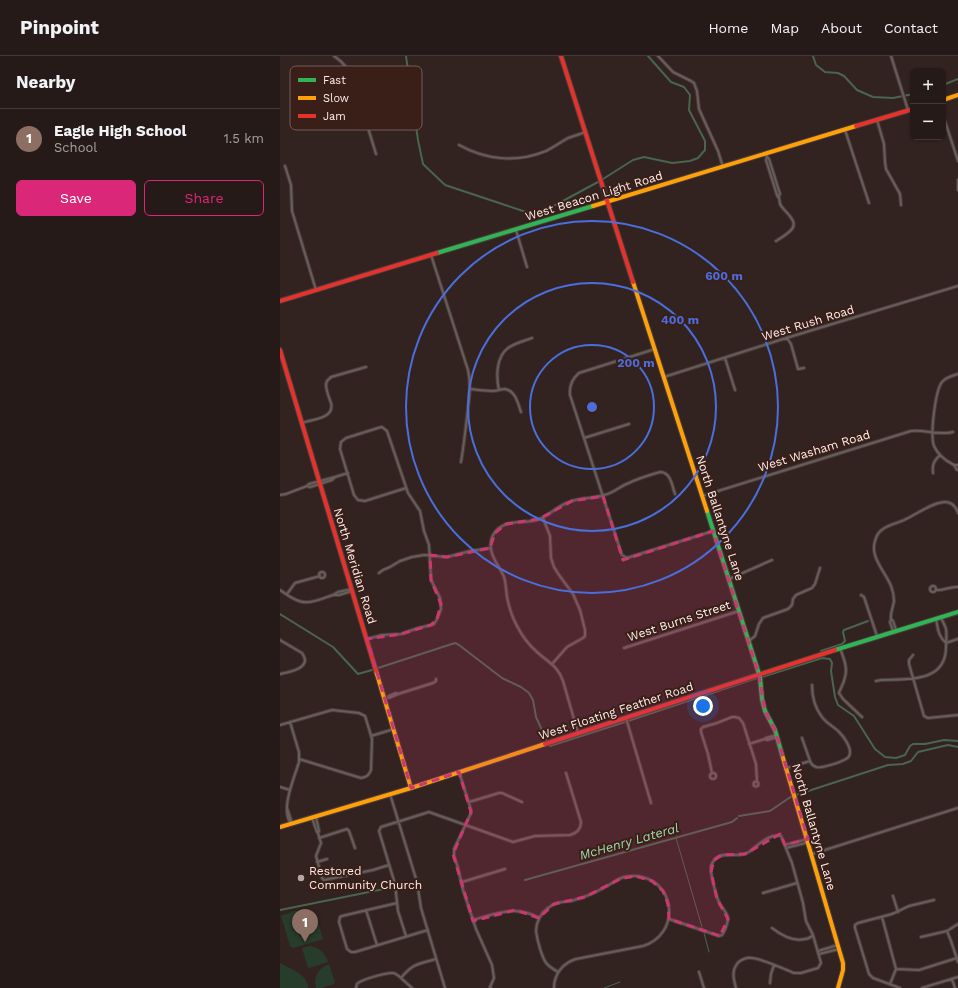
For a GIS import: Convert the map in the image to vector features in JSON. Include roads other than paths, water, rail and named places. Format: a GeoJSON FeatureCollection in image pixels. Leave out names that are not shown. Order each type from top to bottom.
{"type":"FeatureCollection","features":[{"type":"Feature","properties":{"kind":"street"},"geometry":{"type":"LineString","coordinates":[[334,56],[346,66]]}},
{"type":"Feature","properties":{"kind":"street","name":"North Ballantyne Lane"},"geometry":{"type":"LineString","coordinates":[[561,56],[749,641],[761,683],[761,693],[766,714],[772,722],[787,768],[844,967],[838,988]]}},
{"type":"Feature","properties":{"kind":"street"},"geometry":{"type":"LineString","coordinates":[[658,56],[673,72],[694,83],[697,91],[699,109],[718,151],[723,167]]}},
{"type":"Feature","properties":{"kind":"street"},"geometry":{"type":"LineString","coordinates":[[891,56],[908,110]]}},
{"type":"Feature","properties":{"kind":"street"},"geometry":{"type":"LineString","coordinates":[[946,99],[958,95]]}},
{"type":"Feature","properties":{"kind":"street","name":"West Beacon Light Road"},"geometry":{"type":"LineString","coordinates":[[280,301],[767,155],[908,110]]}},
{"type":"Feature","properties":{"kind":"street"},"geometry":{"type":"LineString","coordinates":[[877,120],[884,144],[886,169],[900,194],[901,206]]}},
{"type":"Feature","properties":{"kind":"street"},"geometry":{"type":"LineString","coordinates":[[946,124],[958,161]]}},
{"type":"Feature","properties":{"kind":"street"},"geometry":{"type":"LineString","coordinates":[[369,130],[376,154]]}},
{"type":"Feature","properties":{"kind":"street"},"geometry":{"type":"LineString","coordinates":[[845,130],[869,203]]}},
{"type":"Feature","properties":{"kind":"street"},"geometry":{"type":"LineString","coordinates":[[459,145],[472,152],[487,157],[502,159],[517,158],[542,153],[569,138],[586,132]]}},
{"type":"Feature","properties":{"kind":"street"},"geometry":{"type":"LineString","coordinates":[[767,155],[766,160],[780,204],[794,223],[793,228],[776,241]]}},
{"type":"Feature","properties":{"kind":"street"},"geometry":{"type":"LineString","coordinates":[[285,166],[291,184],[292,211],[316,290]]}},
{"type":"Feature","properties":{"kind":"street"},"geometry":{"type":"LineString","coordinates":[[958,180],[958,190]]}},
{"type":"Feature","properties":{"kind":"street"},"geometry":{"type":"LineString","coordinates":[[516,230],[527,267]]}},
{"type":"Feature","properties":{"kind":"street"},"geometry":{"type":"LineString","coordinates":[[431,256],[470,380],[466,425],[460,462]]}},
{"type":"Feature","properties":{"kind":"street","name":"West Rush Road"},"geometry":{"type":"LineString","coordinates":[[664,377],[958,286]]}},
{"type":"Feature","properties":{"kind":"street"},"geometry":{"type":"LineString","coordinates":[[498,390],[497,379],[499,364],[502,356],[506,350],[532,338]]}},
{"type":"Feature","properties":{"kind":"street"},"geometry":{"type":"LineString","coordinates":[[788,338],[798,369],[804,368]]}},
{"type":"Feature","properties":{"kind":"street"},"geometry":{"type":"LineString","coordinates":[[655,349],[582,372],[573,380],[570,395],[621,553],[624,557],[630,558],[713,531]]}},
{"type":"Feature","properties":{"kind":"street","name":"North Meridian Road"},"geometry":{"type":"LineString","coordinates":[[280,350],[386,698],[411,788]]}},
{"type":"Feature","properties":{"kind":"street"},"geometry":{"type":"LineString","coordinates":[[725,358],[735,390]]}},
{"type":"Feature","properties":{"kind":"street"},"geometry":{"type":"LineString","coordinates":[[302,423],[327,416],[331,406],[326,384],[329,378],[366,367]]}},
{"type":"Feature","properties":{"kind":"street"},"geometry":{"type":"LineString","coordinates":[[958,374],[949,376],[941,383],[938,390],[933,432],[933,443],[937,451],[958,469]]}},
{"type":"Feature","properties":{"kind":"street"},"geometry":{"type":"LineString","coordinates":[[470,389],[492,391],[506,390],[511,392],[516,399],[521,412]]}},
{"type":"Feature","properties":{"kind":"street"},"geometry":{"type":"LineString","coordinates":[[584,438],[629,424]]}},
{"type":"Feature","properties":{"kind":"street"},"geometry":{"type":"LineString","coordinates":[[367,639],[382,635],[402,634],[434,624],[438,619],[441,604],[439,596],[431,580],[429,545],[424,531],[420,511],[406,488],[389,433],[385,429],[377,428],[346,438],[341,442],[340,449],[354,495],[358,500],[365,501],[406,488]]}},
{"type":"Feature","properties":{"kind":"street","name":"West Washam Road"},"geometry":{"type":"LineString","coordinates":[[702,496],[911,430],[947,433],[953,432]]}},
{"type":"Feature","properties":{"kind":"street"},"geometry":{"type":"LineString","coordinates":[[934,473],[933,463],[940,454]]}},
{"type":"Feature","properties":{"kind":"street"},"geometry":{"type":"LineString","coordinates":[[954,465],[958,469]]}},
{"type":"Feature","properties":{"kind":"street"},"geometry":{"type":"LineString","coordinates":[[578,733],[562,678],[558,670],[531,646],[517,626],[509,606],[504,578],[493,556],[491,542],[493,536],[502,526],[510,523],[542,518],[562,505],[572,501],[603,496],[613,492],[629,482],[660,472],[664,472],[668,475],[675,494]]}},
{"type":"Feature","properties":{"kind":"street"},"geometry":{"type":"LineString","coordinates":[[280,495],[307,486],[310,487],[320,482],[332,480],[335,477],[348,474]]}},
{"type":"Feature","properties":{"kind":"street"},"geometry":{"type":"LineString","coordinates":[[894,631],[893,621],[890,617],[894,602],[894,595],[889,580],[880,567],[874,551],[877,535],[889,526],[905,520],[941,502],[951,503],[955,507],[958,514]]}},
{"type":"Feature","properties":{"kind":"street"},"geometry":{"type":"LineString","coordinates":[[542,518],[550,536],[553,564],[577,602],[586,633],[583,638],[567,647],[552,664]]}},
{"type":"Feature","properties":{"kind":"street"},"geometry":{"type":"LineString","coordinates":[[379,573],[408,558],[430,555],[447,557],[470,551],[491,548]]}},
{"type":"Feature","properties":{"kind":"street"},"geometry":{"type":"LineString","coordinates":[[729,579],[772,560]]}},
{"type":"Feature","properties":{"kind":"street"},"geometry":{"type":"LineString","coordinates":[[749,641],[755,636],[759,624],[763,618],[788,609],[792,605],[796,595],[814,586],[820,568]]}},
{"type":"Feature","properties":{"kind":"street"},"geometry":{"type":"LineString","coordinates":[[287,594],[295,583],[320,576]]}},
{"type":"Feature","properties":{"kind":"street"},"geometry":{"type":"LineString","coordinates":[[936,590],[958,587]]}},
{"type":"Feature","properties":{"kind":"street"},"geometry":{"type":"LineString","coordinates":[[280,590],[298,601],[312,602],[352,590]]}},
{"type":"Feature","properties":{"kind":"street"},"geometry":{"type":"LineString","coordinates":[[861,595],[864,597],[876,636]]}},
{"type":"Feature","properties":{"kind":"street","name":"West Burns Street"},"geometry":{"type":"LineString","coordinates":[[624,648],[739,611]]}},
{"type":"Feature","properties":{"kind":"street","name":"West Floating Feather Road"},"geometry":{"type":"LineString","coordinates":[[280,827],[411,788],[876,636],[958,612]]}},
{"type":"Feature","properties":{"kind":"street"},"geometry":{"type":"LineString","coordinates":[[876,681],[913,678],[931,674],[941,667],[945,658],[947,636],[946,628],[941,617]]}},
{"type":"Feature","properties":{"kind":"street"},"geometry":{"type":"LineString","coordinates":[[936,619],[939,634],[946,643]]}},
{"type":"Feature","properties":{"kind":"street"},"geometry":{"type":"LineString","coordinates":[[946,643],[958,639]]}},
{"type":"Feature","properties":{"kind":"street"},"geometry":{"type":"LineString","coordinates":[[280,640],[300,652],[304,656],[305,661],[302,667],[280,674]]}},
{"type":"Feature","properties":{"kind":"street"},"geometry":{"type":"LineString","coordinates":[[840,648],[846,670],[840,693],[843,699],[862,717]]}},
{"type":"Feature","properties":{"kind":"street"},"geometry":{"type":"LineString","coordinates":[[913,655],[909,660],[909,664],[925,717],[958,715]]}},
{"type":"Feature","properties":{"kind":"street"},"geometry":{"type":"LineString","coordinates":[[386,698],[396,693],[398,694],[433,683],[436,681],[436,678]]}},
{"type":"Feature","properties":{"kind":"street"},"geometry":{"type":"LineString","coordinates":[[802,738],[811,764],[815,767],[822,767],[844,760],[850,753],[849,746],[840,733],[826,721],[817,710],[813,699],[812,685]]}},
{"type":"Feature","properties":{"kind":"street"},"geometry":{"type":"LineString","coordinates":[[280,725],[332,710],[359,713],[365,716],[371,736],[371,770],[367,776],[361,778],[299,759]]}},
{"type":"Feature","properties":{"kind":"street"},"geometry":{"type":"LineString","coordinates":[[712,773],[701,729],[703,727],[735,717],[739,718],[743,723],[756,764],[757,782]]}},
{"type":"Feature","properties":{"kind":"street"},"geometry":{"type":"LineString","coordinates":[[626,718],[651,803]]}},
{"type":"Feature","properties":{"kind":"street"},"geometry":{"type":"LineString","coordinates":[[290,722],[299,752],[299,759],[287,801],[286,813],[291,824]]}},
{"type":"Feature","properties":{"kind":"street"},"geometry":{"type":"LineString","coordinates":[[371,736],[394,729]]}},
{"type":"Feature","properties":{"kind":"street"},"geometry":{"type":"LineString","coordinates":[[749,744],[777,736]]}},
{"type":"Feature","properties":{"kind":"street"},"geometry":{"type":"LineString","coordinates":[[787,768],[810,761]]}},
{"type":"Feature","properties":{"kind":"street"},"geometry":{"type":"LineString","coordinates":[[460,772],[471,813],[453,854],[473,921],[493,967],[494,978],[490,988]]}},
{"type":"Feature","properties":{"kind":"street"},"geometry":{"type":"LineString","coordinates":[[406,936],[398,911],[395,884],[379,831],[380,828],[382,826],[429,812],[512,842],[535,836],[570,835],[580,829],[581,820],[566,773]]}},
{"type":"Feature","properties":{"kind":"street"},"geometry":{"type":"LineString","coordinates":[[280,787],[290,790]]}},
{"type":"Feature","properties":{"kind":"street"},"geometry":{"type":"LineString","coordinates":[[469,802],[499,793],[522,802]]}},
{"type":"Feature","properties":{"kind":"street"},"geometry":{"type":"LineString","coordinates":[[390,794],[417,882],[421,908],[445,988]]}},
{"type":"Feature","properties":{"kind":"street"},"geometry":{"type":"LineString","coordinates":[[812,854],[958,808]]}},
{"type":"Feature","properties":{"kind":"street"},"geometry":{"type":"LineString","coordinates":[[314,817],[320,831],[318,833],[320,843],[316,856],[322,878],[324,880],[373,870],[389,865]]}},
{"type":"Feature","properties":{"kind":"street"},"geometry":{"type":"LineString","coordinates":[[319,838],[347,829],[355,848]]}},
{"type":"Feature","properties":{"kind":"street"},"geometry":{"type":"LineString","coordinates":[[669,919],[720,936],[724,934],[728,919],[717,899],[711,872],[712,863],[716,858],[722,855],[736,856],[744,854],[762,842],[780,835],[792,863],[804,903],[806,921],[814,935],[821,963],[818,968],[798,974],[756,959],[747,958],[739,962],[733,971],[736,988]]}},
{"type":"Feature","properties":{"kind":"street"},"geometry":{"type":"LineString","coordinates":[[785,847],[808,840]]}},
{"type":"Feature","properties":{"kind":"street"},"geometry":{"type":"LineString","coordinates":[[317,862],[326,859]]}},
{"type":"Feature","properties":{"kind":"street"},"geometry":{"type":"LineString","coordinates":[[462,882],[505,869]]}},
{"type":"Feature","properties":{"kind":"street"},"geometry":{"type":"LineString","coordinates":[[554,988],[555,978],[565,964],[574,960],[647,945],[656,940],[665,929],[669,919],[668,904],[658,885],[642,877],[628,876],[585,897],[554,904],[546,910],[539,918],[536,932],[544,959],[549,967],[558,972]]}},
{"type":"Feature","properties":{"kind":"street"},"geometry":{"type":"LineString","coordinates":[[763,893],[797,883]]}},
{"type":"Feature","properties":{"kind":"street"},"geometry":{"type":"LineString","coordinates":[[893,896],[898,912]]}},
{"type":"Feature","properties":{"kind":"street"},"geometry":{"type":"LineString","coordinates":[[900,988],[870,976],[855,925],[898,912],[909,906],[934,900]]}},
{"type":"Feature","properties":{"kind":"street"},"geometry":{"type":"LineString","coordinates":[[397,903],[339,918],[338,922],[346,948],[354,952],[428,930]]}},
{"type":"Feature","properties":{"kind":"street"},"geometry":{"type":"LineString","coordinates":[[366,910],[377,945]]}},
{"type":"Feature","properties":{"kind":"street"},"geometry":{"type":"LineString","coordinates":[[473,921],[498,912],[515,910],[529,913],[539,918]]}},
{"type":"Feature","properties":{"kind":"street"},"geometry":{"type":"LineString","coordinates":[[882,916],[896,968],[890,984]]}},
{"type":"Feature","properties":{"kind":"street"},"geometry":{"type":"LineString","coordinates":[[921,937],[947,931],[958,924]]}},
{"type":"Feature","properties":{"kind":"street"},"geometry":{"type":"LineString","coordinates":[[772,928],[780,934],[794,939],[806,939],[814,935]]}},
{"type":"Feature","properties":{"kind":"street"},"geometry":{"type":"LineString","coordinates":[[947,931],[958,962]]}},
{"type":"Feature","properties":{"kind":"street"},"geometry":{"type":"LineString","coordinates":[[818,951],[839,947]]}},
{"type":"Feature","properties":{"kind":"street"},"geometry":{"type":"LineString","coordinates":[[819,954],[839,947]]}},
{"type":"Feature","properties":{"kind":"street"},"geometry":{"type":"LineString","coordinates":[[896,968],[919,970],[957,958]]}},
{"type":"Feature","properties":{"kind":"street"},"geometry":{"type":"LineString","coordinates":[[401,978],[416,964],[436,959]]}},
{"type":"Feature","properties":{"kind":"street"},"geometry":{"type":"LineString","coordinates":[[770,982],[774,965]]}},
{"type":"Feature","properties":{"kind":"street"},"geometry":{"type":"LineString","coordinates":[[699,972],[704,988]]}},
{"type":"Feature","properties":{"kind":"street"},"geometry":{"type":"LineString","coordinates":[[356,988],[360,981],[389,973],[395,973],[412,988]]}},
{"type":"Feature","properties":{"kind":"street"},"geometry":{"type":"LineString","coordinates":[[922,988],[958,976]]}},
{"type":"Feature","properties":{"kind":"street"},"geometry":{"type":"LineString","coordinates":[[952,979],[954,988]]}},
{"type":"Feature","properties":{"kind":"waterway"},"geometry":{"type":"LineString","coordinates":[[406,56],[407,66]]}},
{"type":"Feature","properties":{"kind":"waterway"},"geometry":{"type":"LineString","coordinates":[[603,179],[633,160],[644,157],[672,163],[690,161],[698,158],[705,150],[705,141],[689,110],[690,95],[684,87],[671,82],[648,56]]}},
{"type":"Feature","properties":{"kind":"waterway"},"geometry":{"type":"LineString","coordinates":[[813,56],[816,65],[825,72],[838,73],[844,76],[857,90],[873,97],[893,98],[910,95]]}},
{"type":"Feature","properties":{"kind":"waterway"},"geometry":{"type":"LineString","coordinates":[[946,84],[958,79]]}},
{"type":"Feature","properties":{"kind":"waterway"},"geometry":{"type":"LineString","coordinates":[[417,130],[423,164],[445,185],[526,212],[539,213],[598,182]]}},
{"type":"Feature","properties":{"kind":"waterway"},"geometry":{"type":"LineString","coordinates":[[280,614],[333,647],[358,674],[372,670]]}},
{"type":"Feature","properties":{"kind":"waterway"},"geometry":{"type":"LineString","coordinates":[[821,651],[842,644],[845,641],[844,630],[868,621]]}},
{"type":"Feature","properties":{"kind":"waterway"},"geometry":{"type":"LineString","coordinates":[[378,668],[455,643],[502,678],[521,687],[529,693],[533,700],[536,717],[547,741]]}},
{"type":"Feature","properties":{"kind":"waterway"},"geometry":{"type":"LineString","coordinates":[[762,677],[822,658],[830,659],[832,663],[831,671],[835,697],[838,705],[854,716],[875,749],[885,757],[896,758],[905,755],[910,746],[913,744],[925,744],[944,740],[958,741]]}},
{"type":"Feature","properties":{"kind":"waterway"},"geometry":{"type":"LineString","coordinates":[[628,721],[757,678]]}},
{"type":"Feature","properties":{"kind":"waterway"},"geometry":{"type":"LineString","coordinates":[[549,745],[550,746],[625,722]]}},
{"type":"Feature","properties":{"kind":"waterway","name":"McHenry Lateral"},"geometry":{"type":"LineString","coordinates":[[796,795],[888,765],[903,764],[911,761],[918,752],[948,745],[958,747]]}},
{"type":"Feature","properties":{"kind":"waterway","name":"McHenry Lateral"},"geometry":{"type":"LineString","coordinates":[[739,816],[770,811],[792,796]]}},
{"type":"Feature","properties":{"kind":"waterway","name":"McHenry Lateral"},"geometry":{"type":"LineString","coordinates":[[525,880],[732,822],[737,818]]}},
{"type":"Feature","properties":{"kind":"waterway"},"geometry":{"type":"LineString","coordinates":[[676,838],[702,927]]}},
{"type":"Feature","properties":{"kind":"waterway","name":"McHenry Lateral"},"geometry":{"type":"LineString","coordinates":[[280,910],[389,888]]}},
{"type":"Feature","properties":{"kind":"waterway"},"geometry":{"type":"LineString","coordinates":[[704,933],[709,952]]}},
{"type":"Feature","properties":{"kind":"waterway"},"geometry":{"type":"LineString","coordinates":[[604,988],[620,982]]}},
{"type":"Feature","properties":{"kind":"place","name":"Restored Community Church"},"geometry":{"type":"Point","coordinates":[301,878]}},
{"type":"Feature","properties":{"kind":"place","name":"Eagle High School"},"geometry":{"type":"Point","coordinates":[305,942]}}]}
